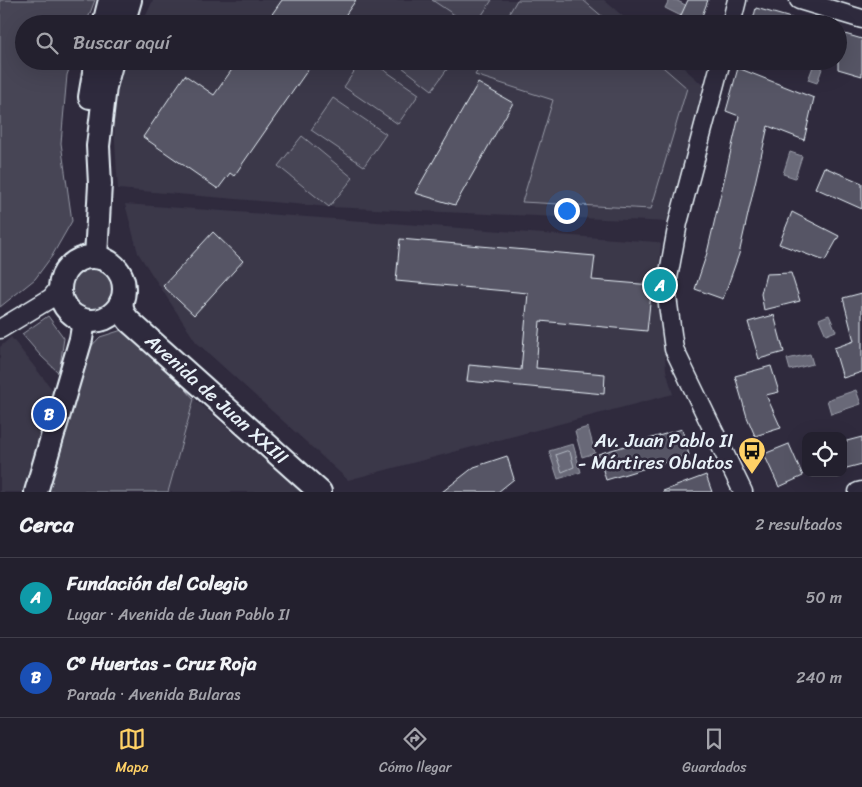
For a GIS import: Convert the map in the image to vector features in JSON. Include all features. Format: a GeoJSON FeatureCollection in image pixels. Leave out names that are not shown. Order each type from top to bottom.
{"type":"FeatureCollection","features":[{"type":"Feature","properties":{"kind":"main road"},"geometry":{"type":"LineString","coordinates":[[106,15],[110,0]]}},
{"type":"Feature","properties":{"kind":"main road"},"geometry":{"type":"LineString","coordinates":[[126,15],[130,0]]}},
{"type":"Feature","properties":{"kind":"main road"},"geometry":{"type":"LineString","coordinates":[[90,257],[91,81],[94,70]]}},
{"type":"Feature","properties":{"kind":"main road"},"geometry":{"type":"LineString","coordinates":[[90,257],[100,184],[98,146],[105,87],[110,70]]}},
{"type":"Feature","properties":{"kind":"main road"},"geometry":{"type":"LineString","coordinates":[[90,257],[66,269],[59,288],[65,308],[78,318],[90,321],[103,319],[113,312],[121,302]]}},
{"type":"Feature","properties":{"kind":"main road","name":"Avenida de Juan XXIII"},"geometry":{"type":"LineString","coordinates":[[90,257],[106,260],[120,274],[124,293],[121,302],[123,313],[129,321],[320,492]]}},
{"type":"Feature","properties":{"kind":"main road"},"geometry":{"type":"LineString","coordinates":[[36,492],[81,339],[82,328],[78,318]]}},
{"type":"Feature","properties":{"kind":"street"},"geometry":{"type":"LineString","coordinates":[[733,15],[737,0]]}},
{"type":"Feature","properties":{"kind":"street"},"geometry":{"type":"LineString","coordinates":[[799,0],[862,19]]}},
{"type":"Feature","properties":{"kind":"street"},"geometry":{"type":"LineString","coordinates":[[719,70],[678,223],[666,289],[674,349],[743,492]]}},
{"type":"Feature","properties":{"kind":"street"},"geometry":{"type":"LineString","coordinates":[[0,329],[51,298],[59,288]]}},
{"type":"Feature","properties":{"kind":"street"},"geometry":{"type":"LineString","coordinates":[[858,492],[862,491]]}},
{"type":"Feature","properties":{"kind":"shaded area"},"geometry":{"type":"Polygon","coordinates":[[[0,0],[95,0],[89,15],[15,15],[15,70],[69,70],[61,143],[72,221],[52,256],[35,279],[0,307],[0,0]]]}},
{"type":"Feature","properties":{"kind":"shaded area"},"geometry":{"type":"Polygon","coordinates":[[[153,0],[604,0],[622,15],[146,15],[153,0]]]}},
{"type":"Feature","properties":{"kind":"shaded area"},"geometry":{"type":"Polygon","coordinates":[[[432,0],[492,0],[482,15],[454,15],[432,0]]]}},
{"type":"Feature","properties":{"kind":"shaded area"},"geometry":{"type":"Polygon","coordinates":[[[517,0],[583,0],[600,15],[508,15],[517,0]]]}},
{"type":"Feature","properties":{"kind":"shaded area"},"geometry":{"type":"Polygon","coordinates":[[[124,70],[686,70],[704,86],[670,222],[329,207],[118,189],[113,111],[124,70]]]}},
{"type":"Feature","properties":{"kind":"shaded area"},"geometry":{"type":"Polygon","coordinates":[[[355,70],[384,70],[419,94],[398,124],[344,87],[355,70]]]}},
{"type":"Feature","properties":{"kind":"shaded area"},"geometry":{"type":"Polygon","coordinates":[[[406,70],[446,70],[432,90],[406,70]]]}},
{"type":"Feature","properties":{"kind":"shaded area"},"geometry":{"type":"Polygon","coordinates":[[[478,70],[666,70],[687,88],[651,209],[522,202],[553,100],[475,75],[478,70]]]}},
{"type":"Feature","properties":{"kind":"shaded area"},"geometry":{"type":"Polygon","coordinates":[[[333,98],[386,134],[364,166],[311,130],[333,98]]]}},
{"type":"Feature","properties":{"kind":"shaded area"},"geometry":{"type":"Polygon","coordinates":[[[302,136],[353,178],[329,207],[278,166],[302,136]]]}},
{"type":"Feature","properties":{"kind":"shaded area"},"geometry":{"type":"Polygon","coordinates":[[[125,204],[657,242],[661,244],[659,266],[666,370],[673,394],[348,480],[196,342],[138,253],[125,204]]]}},
{"type":"Feature","properties":{"kind":"shaded area"},"geometry":{"type":"Polygon","coordinates":[[[91,266],[103,270],[109,276],[113,288],[109,300],[103,306],[91,310],[79,306],[73,300],[69,288],[73,276],[79,270],[91,266]]]}},
{"type":"Feature","properties":{"kind":"shaded area"},"geometry":{"type":"Polygon","coordinates":[[[48,316],[64,338],[59,373],[22,334],[48,316]]]}},
{"type":"Feature","properties":{"kind":"shaded area"},"geometry":{"type":"Polygon","coordinates":[[[122,330],[144,341],[194,399],[168,492],[47,492],[84,354],[100,337],[122,330]]]}},
{"type":"Feature","properties":{"kind":"shaded area"},"geometry":{"type":"Polygon","coordinates":[[[11,337],[55,393],[25,492],[0,492],[0,347],[11,337]]]}},
{"type":"Feature","properties":{"kind":"shaded area"},"geometry":{"type":"Polygon","coordinates":[[[194,399],[302,492],[168,492],[194,399]]]}},
{"type":"Feature","properties":{"kind":"water"},"geometry":{"type":"Polygon","coordinates":[[[669,0],[676,0],[687,6],[682,15],[665,8],[669,0]]]}},
{"type":"Feature","properties":{"kind":"water"},"geometry":{"type":"Polygon","coordinates":[[[812,70],[822,70],[817,83],[808,80],[812,70]]]}},
{"type":"Feature","properties":{"kind":"water"},"geometry":{"type":"Polygon","coordinates":[[[790,152],[802,156],[795,178],[783,174],[790,152]]]}},
{"type":"Feature","properties":{"kind":"water"},"geometry":{"type":"Polygon","coordinates":[[[829,315],[836,331],[826,335],[819,319],[829,315]]]}},
{"type":"Feature","properties":{"kind":"water"},"geometry":{"type":"Polygon","coordinates":[[[810,354],[813,364],[790,370],[787,359],[810,354]]]}},
{"type":"Feature","properties":{"kind":"water"},"geometry":{"type":"Polygon","coordinates":[[[856,390],[861,404],[831,414],[827,400],[856,390]]]}},
{"type":"Feature","properties":{"kind":"water"},"geometry":{"type":"Polygon","coordinates":[[[588,427],[595,453],[582,457],[575,431],[588,427]]]}},
{"type":"Feature","properties":{"kind":"water"},"geometry":{"type":"Polygon","coordinates":[[[573,444],[581,472],[558,479],[549,451],[573,444]]]}},
{"type":"Feature","properties":{"kind":"building"},"geometry":{"type":"Polygon","coordinates":[[[282,0],[356,0],[345,15],[271,15],[282,0]]]}},
{"type":"Feature","properties":{"kind":"building"},"geometry":{"type":"Polygon","coordinates":[[[688,0],[708,0],[702,15],[681,15],[688,0]]]}},
{"type":"Feature","properties":{"kind":"building"},"geometry":{"type":"Polygon","coordinates":[[[756,8],[780,15],[754,15],[756,8]]]}},
{"type":"Feature","properties":{"kind":"building"},"geometry":{"type":"Polygon","coordinates":[[[847,35],[862,39],[862,76],[841,70],[847,70],[847,35]]]}},
{"type":"Feature","properties":{"kind":"building"},"geometry":{"type":"Polygon","coordinates":[[[232,70],[308,70],[234,176],[230,173],[218,189],[143,137],[185,75],[214,95],[232,70]]]}},
{"type":"Feature","properties":{"kind":"building"},"geometry":{"type":"Polygon","coordinates":[[[737,70],[743,70],[814,98],[804,140],[768,126],[739,254],[723,299],[695,289],[707,253],[739,116],[726,111],[737,70]]]}},
{"type":"Feature","properties":{"kind":"building"},"geometry":{"type":"Polygon","coordinates":[[[478,83],[513,103],[455,205],[415,193],[478,83]]]}},
{"type":"Feature","properties":{"kind":"building"},"geometry":{"type":"Polygon","coordinates":[[[824,167],[862,183],[862,209],[815,188],[824,167]]]}},
{"type":"Feature","properties":{"kind":"building"},"geometry":{"type":"Polygon","coordinates":[[[792,212],[839,236],[825,261],[779,244],[792,212]]]}},
{"type":"Feature","properties":{"kind":"building"},"geometry":{"type":"Polygon","coordinates":[[[213,232],[243,261],[194,315],[163,286],[213,232]]]}},
{"type":"Feature","properties":{"kind":"building"},"geometry":{"type":"Polygon","coordinates":[[[400,239],[595,256],[592,280],[652,285],[647,331],[540,321],[536,368],[605,374],[604,394],[467,381],[469,365],[521,370],[528,293],[396,281],[400,239]]]}},
{"type":"Feature","properties":{"kind":"building"},"geometry":{"type":"Polygon","coordinates":[[[791,273],[800,301],[764,310],[761,294],[766,274],[791,273]]]}},
{"type":"Feature","properties":{"kind":"building"},"geometry":{"type":"Polygon","coordinates":[[[862,293],[862,372],[843,378],[834,348],[854,341],[843,298],[862,293]]]}},
{"type":"Feature","properties":{"kind":"building"},"geometry":{"type":"Polygon","coordinates":[[[774,315],[784,352],[759,359],[748,322],[774,315]]]}},
{"type":"Feature","properties":{"kind":"building"},"geometry":{"type":"Polygon","coordinates":[[[771,366],[779,392],[766,395],[781,428],[755,436],[747,417],[735,376],[771,366]]]}},
{"type":"Feature","properties":{"kind":"building"},"geometry":{"type":"Polygon","coordinates":[[[682,429],[689,455],[606,480],[598,454],[682,429]]]}},
{"type":"Feature","properties":{"kind":"building"},"geometry":{"type":"Polygon","coordinates":[[[862,437],[862,464],[847,468],[847,441],[862,437]]]}},
{"type":"Feature","properties":{"kind":"building"},"geometry":{"type":"Polygon","coordinates":[[[789,444],[802,476],[779,487],[764,454],[789,444]]]}},
{"type":"Feature","properties":{"kind":"building"},"geometry":{"type":"Polygon","coordinates":[[[507,456],[514,479],[498,492],[442,492],[474,467],[507,456]]]}},
{"type":"Feature","properties":{"kind":"building"},"geometry":{"type":"Polygon","coordinates":[[[706,475],[712,492],[663,492],[663,491],[706,475]]]}},
{"type":"Feature","properties":{"kind":"place","name":"Fundación del Colegio"},"geometry":{"type":"Point","coordinates":[660,285]}},
{"type":"Feature","properties":{"kind":"place","name":"Cº Huertas - Cruz Roja"},"geometry":{"type":"Point","coordinates":[49,414]}},
{"type":"Feature","properties":{"kind":"place","name":"Av. Juan Pablo II - Mártires Oblatos"},"geometry":{"type":"Point","coordinates":[752,475]}}]}
